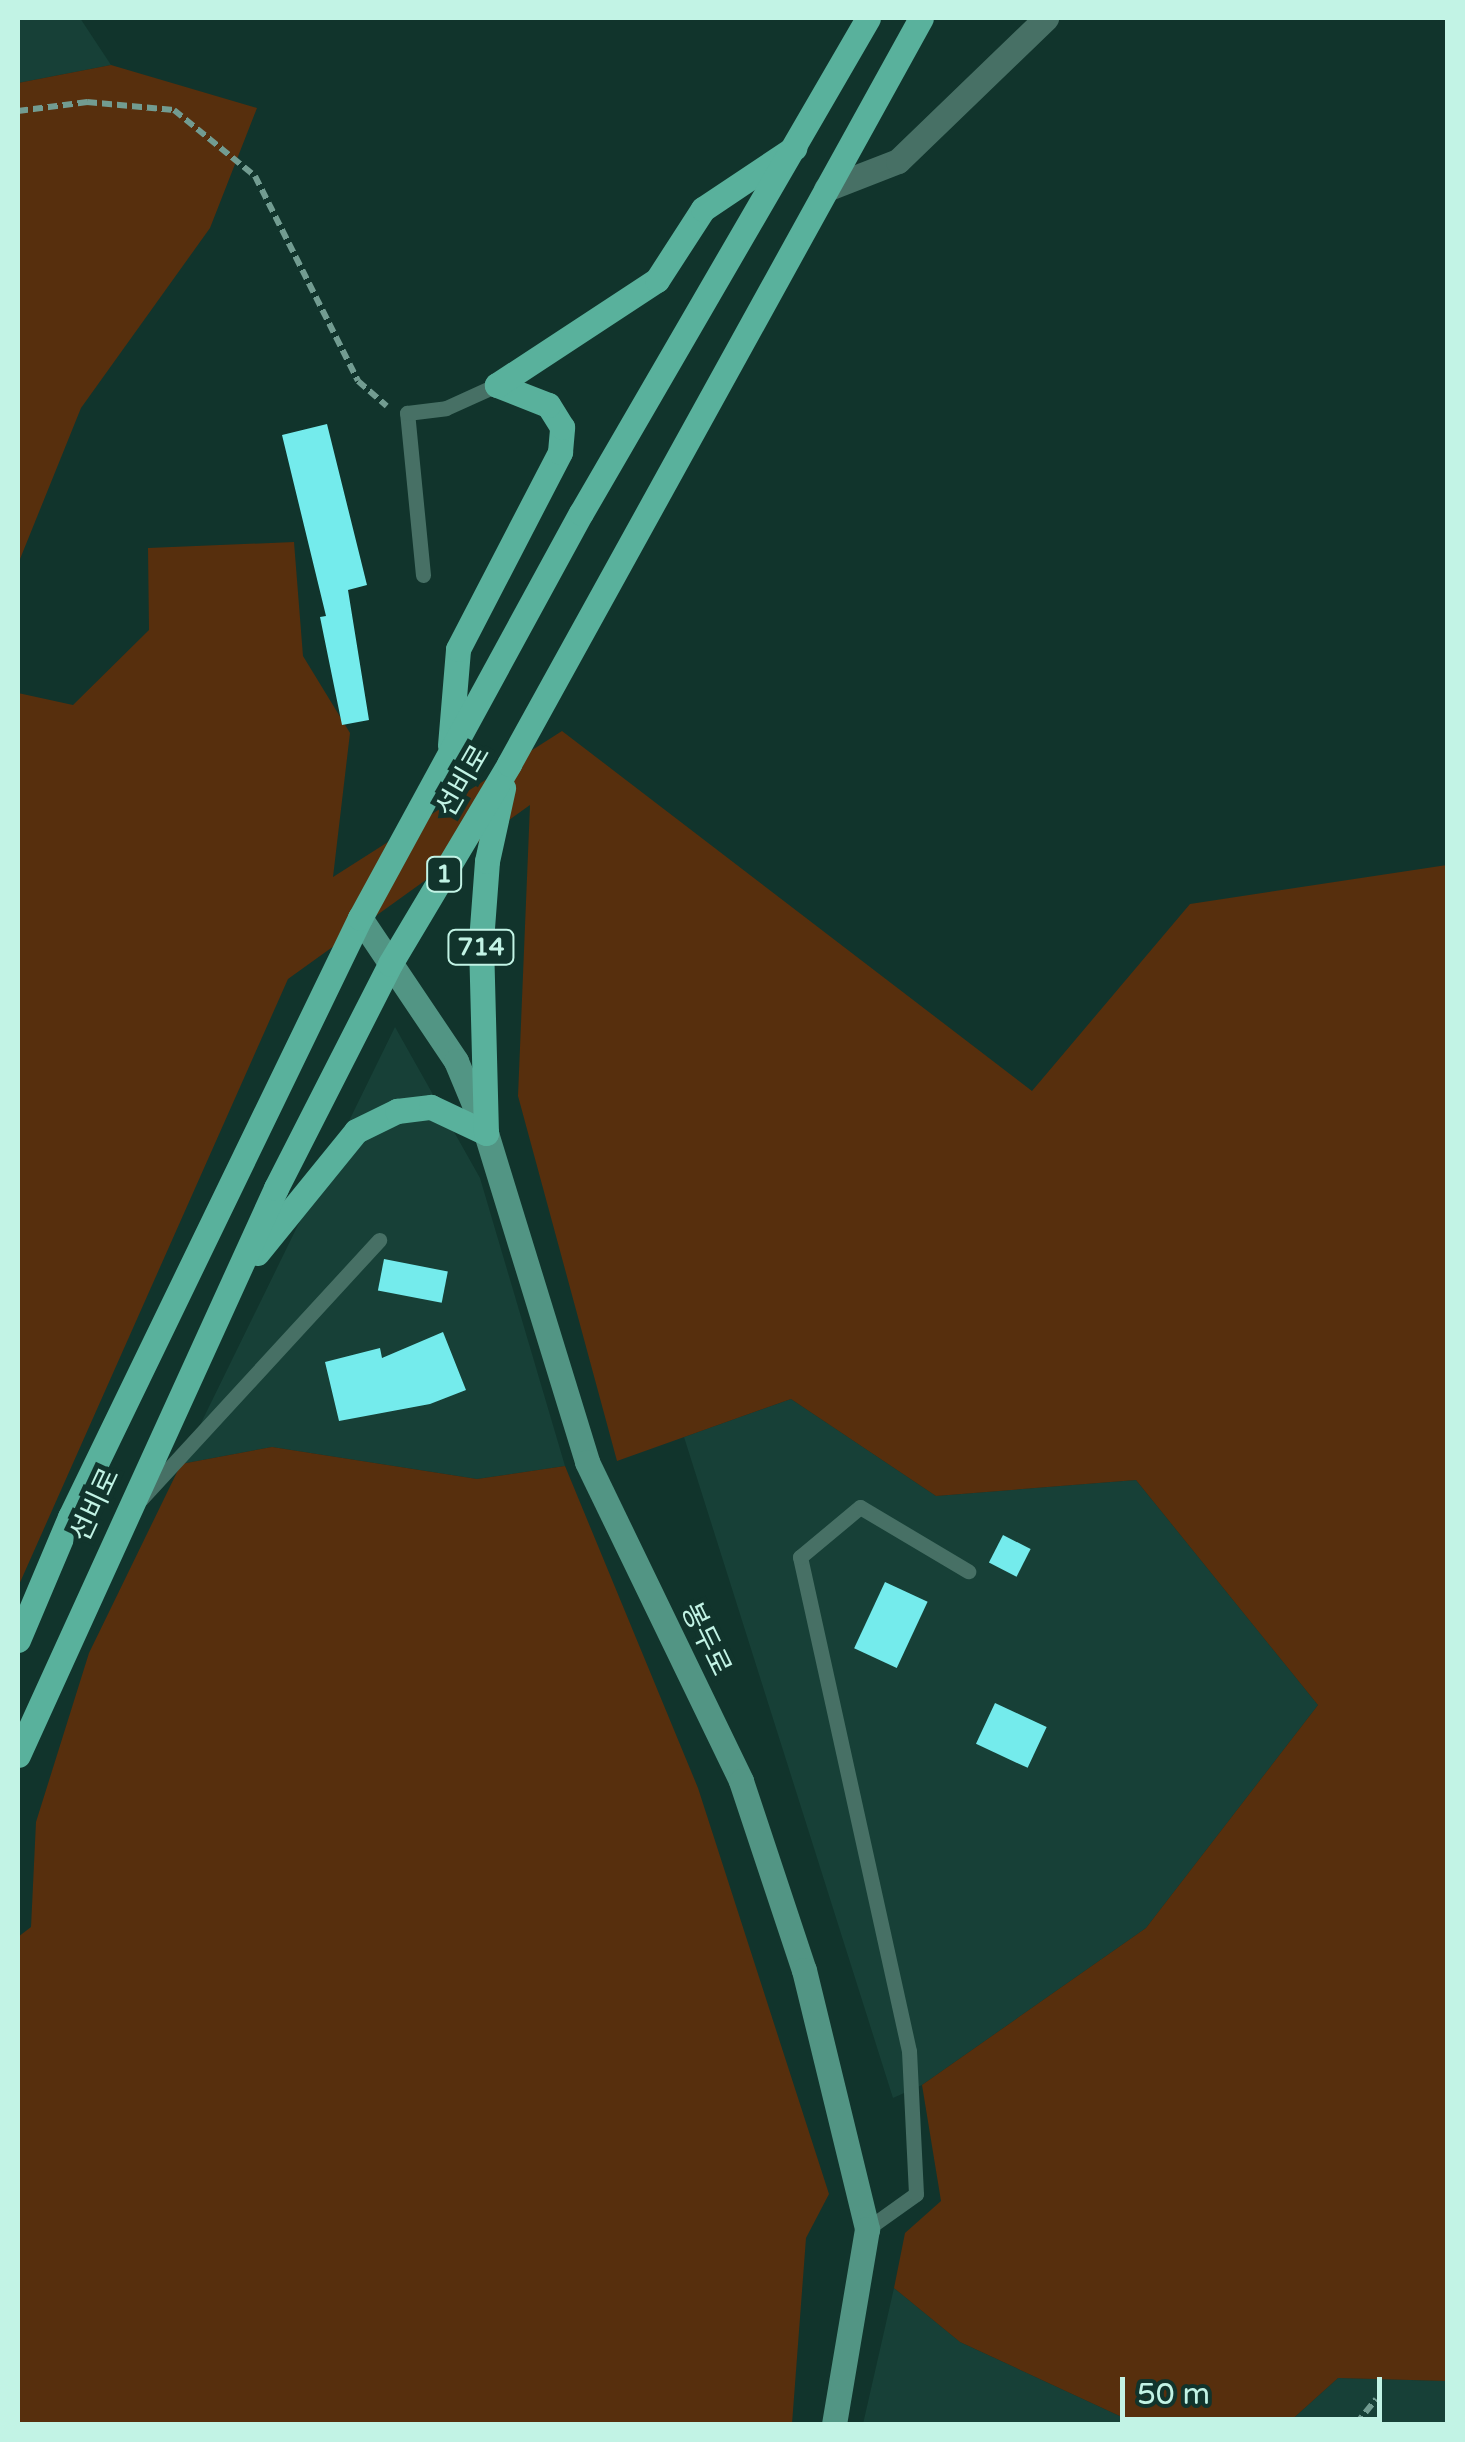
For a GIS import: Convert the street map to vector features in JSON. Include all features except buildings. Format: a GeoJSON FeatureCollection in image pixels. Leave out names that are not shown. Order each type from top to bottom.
{"type":"FeatureCollection","features":[{"type":"Feature","properties":{"kind":"main road","name":"선비로"},"geometry":{"type":"LineString","coordinates":[[18,1640],[70,1517],[360,918],[581,513],[798,145],[868,18]]}},
{"type":"Feature","properties":{"kind":"main road","name":"선비로"},"geometry":{"type":"LineString","coordinates":[[18,1756],[224,1298],[390,964],[508,764],[920,18]]}},
{"type":"Feature","properties":{"kind":"main road"},"geometry":{"type":"LineString","coordinates":[[497,385],[618,311],[657,280],[704,209],[798,145]]}},
{"type":"Feature","properties":{"kind":"main road"},"geometry":{"type":"LineString","coordinates":[[450,754],[458,649],[560,452],[562,427],[548,405],[497,385]]}},
{"type":"Feature","properties":{"kind":"main road","name":"714"},"geometry":{"type":"LineString","coordinates":[[486,1133],[481,942],[487,861],[508,764]]}},
{"type":"Feature","properties":{"kind":"main road","name":"봉두로"},"geometry":{"type":"LineString","coordinates":[[360,918],[456,1061],[486,1133],[587,1462],[741,1780],[804,1970],[867,2229],[834,2424]]}},
{"type":"Feature","properties":{"kind":"main road"},"geometry":{"type":"LineString","coordinates":[[224,1298],[356,1131],[397,1111],[431,1108],[486,1133]]}},
{"type":"Feature","properties":{"kind":"street"},"geometry":{"type":"LineString","coordinates":[[826,189],[898,161],[1046,18]]}},
{"type":"Feature","properties":{"kind":"lane"},"geometry":{"type":"LineString","coordinates":[[423,575],[407,413],[446,408],[497,385]]}},
{"type":"Feature","properties":{"kind":"lane"},"geometry":{"type":"LineString","coordinates":[[121,1520],[379,1240]]}},
{"type":"Feature","properties":{"kind":"lane"},"geometry":{"type":"LineString","coordinates":[[867,2229],[916,2194],[909,2051],[800,1557],[860,1507],[968,1570]]}},
{"type":"Feature","properties":{"kind":"path"},"geometry":{"type":"LineString","coordinates":[[18,111],[87,102],[174,110],[255,176],[358,380],[380,404],[407,413]]}},
{"type":"Feature","properties":{"kind":"path"},"geometry":{"type":"LineString","coordinates":[[1356,2424],[1376,2398]]}},
{"type":"Feature","properties":{"kind":"shaded area"},"geometry":{"type":"Polygon","coordinates":[[[18,18],[80,18],[111,65],[18,83],[18,18]]]}},
{"type":"Feature","properties":{"kind":"shaded area"},"geometry":{"type":"Polygon","coordinates":[[[111,65],[257,108],[210,228],[81,408],[18,564],[18,83],[111,65]]]}},
{"type":"Feature","properties":{"kind":"shaded area"},"geometry":{"type":"Polygon","coordinates":[[[294,542],[303,656],[350,733],[333,877],[562,731],[1032,1091],[1190,904],[1447,865],[1447,2381],[1338,2378],[1287,2424],[1137,2424],[960,2342],[894,2288],[905,2233],[941,2201],[922,2085],[1146,1928],[1318,1705],[1136,1480],[936,1496],[791,1399],[617,1461],[518,1096],[530,805],[288,979],[18,1587],[18,693],[73,705],[149,630],[148,548],[294,542]]]}},
{"type":"Feature","properties":{"kind":"shaded area"},"geometry":{"type":"Polygon","coordinates":[[[395,1027],[480,1178],[565,1466],[477,1479],[272,1447],[181,1464],[395,1027]]]}},
{"type":"Feature","properties":{"kind":"shaded area"},"geometry":{"type":"Polygon","coordinates":[[[791,1399],[936,1496],[1136,1480],[1318,1705],[1146,1928],[922,2085],[893,2098],[684,1437],[791,1399]]]}},
{"type":"Feature","properties":{"kind":"shaded area"},"geometry":{"type":"Polygon","coordinates":[[[272,1447],[477,1479],[565,1466],[698,1788],[829,2194],[806,2238],[792,2424],[18,2424],[18,1937],[31,1927],[36,1822],[89,1653],[181,1464],[272,1447]]]}},
{"type":"Feature","properties":{"kind":"shaded area"},"geometry":{"type":"Polygon","coordinates":[[[894,2288],[960,2342],[1137,2424],[863,2424],[894,2288]]]}},
{"type":"Feature","properties":{"kind":"shaded area"},"geometry":{"type":"Polygon","coordinates":[[[1338,2378],[1447,2381],[1447,2424],[1287,2424],[1338,2378]]]}}]}
